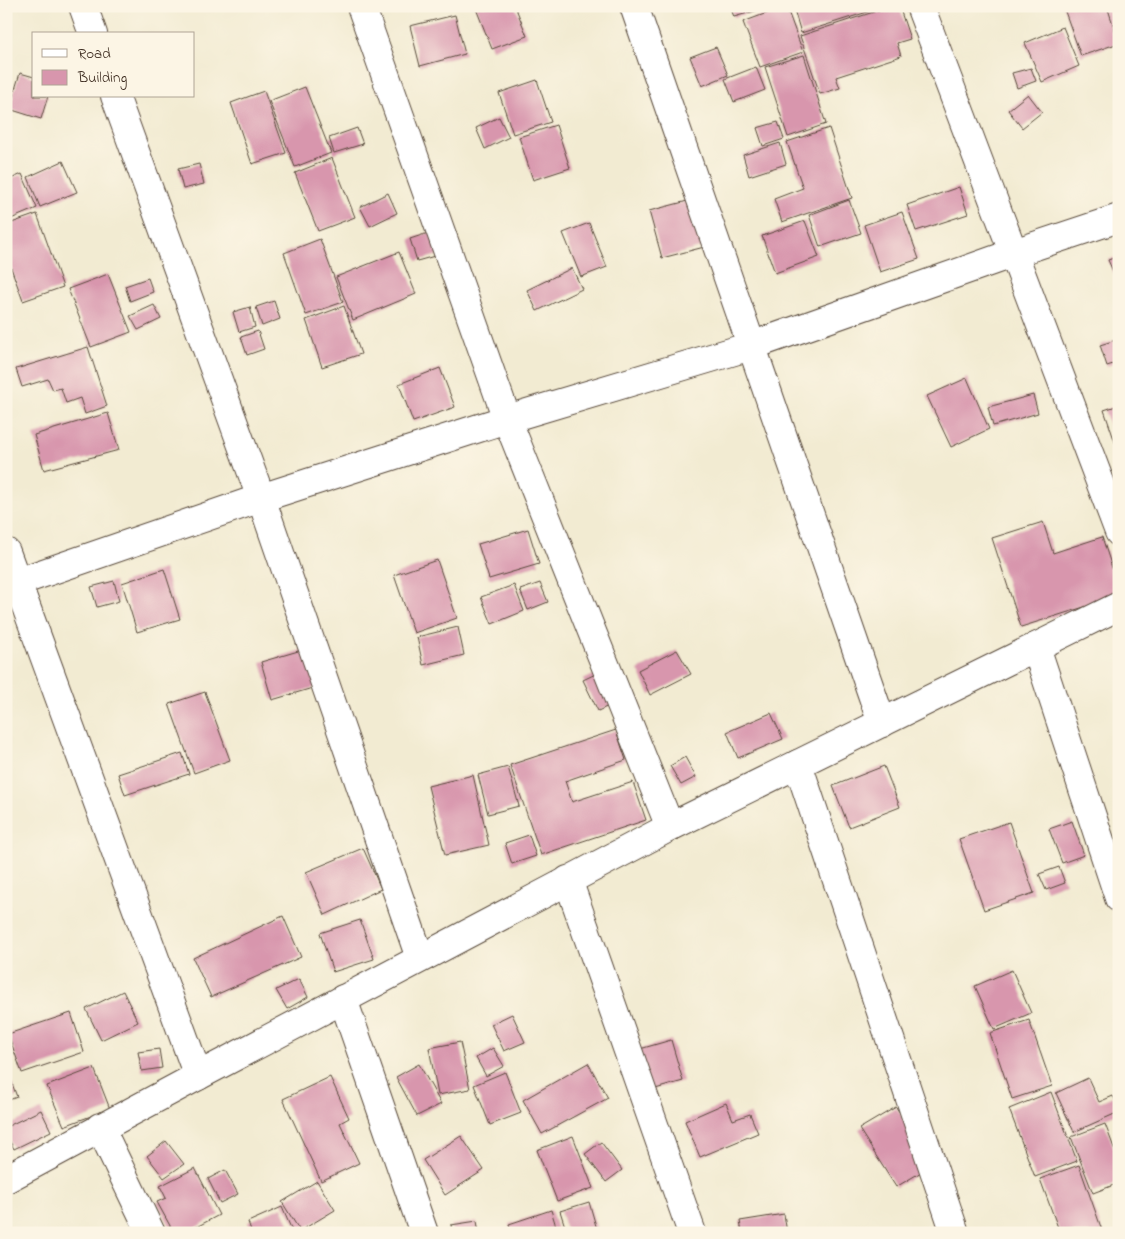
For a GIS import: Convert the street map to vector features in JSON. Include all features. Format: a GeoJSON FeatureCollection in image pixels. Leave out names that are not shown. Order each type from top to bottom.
{"type":"FeatureCollection","features":[{"type":"Feature","properties":{"kind":"street"},"geometry":{"type":"LineString","coordinates":[[83,6],[92,32]]}},
{"type":"Feature","properties":{"kind":"street"},"geometry":{"type":"LineString","coordinates":[[361,6],[507,419],[670,827]]}},
{"type":"Feature","properties":{"kind":"street"},"geometry":{"type":"LineString","coordinates":[[634,6],[882,723]]}},
{"type":"Feature","properties":{"kind":"street"},"geometry":{"type":"LineString","coordinates":[[920,6],[1119,532]]}},
{"type":"Feature","properties":{"kind":"street"},"geometry":{"type":"LineString","coordinates":[[116,98],[261,498],[420,958]]}},
{"type":"Feature","properties":{"kind":"street"},"geometry":{"type":"LineString","coordinates":[[12,584],[261,498],[507,419],[751,346],[1119,218]]}},
{"type":"Feature","properties":{"kind":"street"},"geometry":{"type":"LineString","coordinates":[[6,552],[12,584],[198,1076]]}},
{"type":"Feature","properties":{"kind":"street"},"geometry":{"type":"LineString","coordinates":[[6,1179],[670,827],[1119,606]]}},
{"type":"Feature","properties":{"kind":"street"},"geometry":{"type":"LineString","coordinates":[[1036,647],[1119,898]]}},
{"type":"Feature","properties":{"kind":"street"},"geometry":{"type":"LineString","coordinates":[[798,764],[955,1233]]}},
{"type":"Feature","properties":{"kind":"street"},"geometry":{"type":"LineString","coordinates":[[568,880],[692,1233]]}},
{"type":"Feature","properties":{"kind":"street"},"geometry":{"type":"LineString","coordinates":[[343,999],[424,1233]]}},
{"type":"Feature","properties":{"kind":"street"},"geometry":{"type":"LineString","coordinates":[[100,1128],[151,1233]]}},
{"type":"Feature","properties":{"kind":"building"},"geometry":{"type":"Polygon","coordinates":[[[475,6],[515,6],[527,36],[492,49],[475,6]]]}},
{"type":"Feature","properties":{"kind":"building"},"geometry":{"type":"Polygon","coordinates":[[[730,6],[769,6],[769,7],[734,17],[730,6]]]}},
{"type":"Feature","properties":{"kind":"building"},"geometry":{"type":"Polygon","coordinates":[[[786,6],[803,52],[760,67],[743,22],[786,6]]]}},
{"type":"Feature","properties":{"kind":"building"},"geometry":{"type":"Polygon","coordinates":[[[793,6],[883,6],[883,7],[801,33],[793,6]]]}},
{"type":"Feature","properties":{"kind":"building"},"geometry":{"type":"Polygon","coordinates":[[[892,6],[899,6],[910,39],[897,43],[901,56],[836,77],[840,88],[820,94],[800,36],[892,6]]]}},
{"type":"Feature","properties":{"kind":"building"},"geometry":{"type":"Polygon","coordinates":[[[1063,6],[1107,6],[1119,43],[1081,56],[1063,6]]]}},
{"type":"Feature","properties":{"kind":"building"},"geometry":{"type":"Polygon","coordinates":[[[455,15],[465,54],[420,66],[410,26],[455,15]]]}},
{"type":"Feature","properties":{"kind":"building"},"geometry":{"type":"Polygon","coordinates":[[[1063,27],[1079,66],[1042,82],[1025,43],[1063,27]]]}},
{"type":"Feature","properties":{"kind":"building"},"geometry":{"type":"Polygon","coordinates":[[[716,47],[728,75],[702,86],[690,57],[716,47]]]}},
{"type":"Feature","properties":{"kind":"building"},"geometry":{"type":"Polygon","coordinates":[[[804,55],[826,124],[788,137],[765,67],[804,55]]]}},
{"type":"Feature","properties":{"kind":"building"},"geometry":{"type":"Polygon","coordinates":[[[756,67],[765,90],[734,102],[725,79],[756,67]]]}},
{"type":"Feature","properties":{"kind":"building"},"geometry":{"type":"Polygon","coordinates":[[[1031,68],[1036,81],[1017,88],[1012,73],[1031,68]]]}},
{"type":"Feature","properties":{"kind":"building"},"geometry":{"type":"Polygon","coordinates":[[[20,73],[32,76],[32,98],[47,98],[41,119],[9,109],[20,73]]]}},
{"type":"Feature","properties":{"kind":"building"},"geometry":{"type":"Polygon","coordinates":[[[537,80],[551,122],[513,134],[499,93],[537,80]]]}},
{"type":"Feature","properties":{"kind":"building"},"geometry":{"type":"Polygon","coordinates":[[[305,87],[331,153],[295,167],[269,101],[305,87]]]}},
{"type":"Feature","properties":{"kind":"building"},"geometry":{"type":"Polygon","coordinates":[[[264,91],[286,153],[252,164],[231,103],[264,91]]]}},
{"type":"Feature","properties":{"kind":"building"},"geometry":{"type":"Polygon","coordinates":[[[1028,94],[1042,112],[1022,128],[1008,110],[1028,94]]]}},
{"type":"Feature","properties":{"kind":"building"},"geometry":{"type":"Polygon","coordinates":[[[499,117],[509,137],[485,149],[476,128],[499,117]]]}},
{"type":"Feature","properties":{"kind":"building"},"geometry":{"type":"Polygon","coordinates":[[[778,122],[784,139],[763,146],[757,128],[778,122]]]}},
{"type":"Feature","properties":{"kind":"building"},"geometry":{"type":"Polygon","coordinates":[[[556,125],[570,168],[533,180],[519,137],[556,125]]]}},
{"type":"Feature","properties":{"kind":"building"},"geometry":{"type":"Polygon","coordinates":[[[357,128],[363,144],[334,153],[329,138],[357,128]]]}},
{"type":"Feature","properties":{"kind":"building"},"geometry":{"type":"Polygon","coordinates":[[[829,128],[852,198],[782,222],[774,199],[803,188],[787,142],[829,128]]]}},
{"type":"Feature","properties":{"kind":"building"},"geometry":{"type":"Polygon","coordinates":[[[780,143],[786,164],[749,176],[743,155],[780,143]]]}},
{"type":"Feature","properties":{"kind":"building"},"geometry":{"type":"Polygon","coordinates":[[[332,158],[355,217],[318,231],[295,173],[332,158]]]}},
{"type":"Feature","properties":{"kind":"building"},"geometry":{"type":"Polygon","coordinates":[[[63,161],[77,192],[40,207],[28,177],[63,161]]]}},
{"type":"Feature","properties":{"kind":"building"},"geometry":{"type":"Polygon","coordinates":[[[199,164],[204,184],[183,189],[178,169],[199,164]]]}},
{"type":"Feature","properties":{"kind":"building"},"geometry":{"type":"Polygon","coordinates":[[[22,174],[37,208],[6,221],[6,181],[22,174]]]}},
{"type":"Feature","properties":{"kind":"building"},"geometry":{"type":"Polygon","coordinates":[[[959,187],[968,214],[916,231],[907,205],[959,187]]]}},
{"type":"Feature","properties":{"kind":"building"},"geometry":{"type":"Polygon","coordinates":[[[388,193],[397,213],[370,226],[360,207],[388,193]]]}},
{"type":"Feature","properties":{"kind":"building"},"geometry":{"type":"Polygon","coordinates":[[[699,198],[712,245],[662,258],[649,211],[699,198]]]}},
{"type":"Feature","properties":{"kind":"building"},"geometry":{"type":"Polygon","coordinates":[[[849,200],[861,233],[820,247],[809,215],[849,200]]]}},
{"type":"Feature","properties":{"kind":"building"},"geometry":{"type":"Polygon","coordinates":[[[902,212],[919,259],[880,272],[864,225],[902,212]]]}},
{"type":"Feature","properties":{"kind":"building"},"geometry":{"type":"Polygon","coordinates":[[[37,214],[63,287],[23,301],[6,254],[6,225],[37,214]]]}},
{"type":"Feature","properties":{"kind":"building"},"geometry":{"type":"Polygon","coordinates":[[[805,221],[819,257],[775,273],[762,236],[805,221]]]}},
{"type":"Feature","properties":{"kind":"building"},"geometry":{"type":"Polygon","coordinates":[[[589,223],[607,267],[581,277],[563,233],[589,223]]]}},
{"type":"Feature","properties":{"kind":"building"},"geometry":{"type":"Polygon","coordinates":[[[434,231],[442,254],[417,261],[410,239],[434,231]]]}},
{"type":"Feature","properties":{"kind":"building"},"geometry":{"type":"Polygon","coordinates":[[[320,239],[343,302],[306,315],[284,253],[320,239]]]}},
{"type":"Feature","properties":{"kind":"building"},"geometry":{"type":"Polygon","coordinates":[[[399,252],[416,294],[353,320],[336,277],[399,252]]]}},
{"type":"Feature","properties":{"kind":"building"},"geometry":{"type":"Polygon","coordinates":[[[1119,256],[1119,285],[1108,260],[1119,256]]]}},
{"type":"Feature","properties":{"kind":"building"},"geometry":{"type":"Polygon","coordinates":[[[572,268],[582,289],[537,311],[527,290],[572,268]]]}},
{"type":"Feature","properties":{"kind":"building"},"geometry":{"type":"Polygon","coordinates":[[[108,274],[131,332],[91,347],[68,289],[108,274]]]}},
{"type":"Feature","properties":{"kind":"building"},"geometry":{"type":"Polygon","coordinates":[[[148,278],[153,292],[130,301],[125,286],[148,278]]]}},
{"type":"Feature","properties":{"kind":"building"},"geometry":{"type":"Polygon","coordinates":[[[274,301],[280,319],[262,326],[256,307],[274,301]]]}},
{"type":"Feature","properties":{"kind":"building"},"geometry":{"type":"Polygon","coordinates":[[[154,305],[161,319],[138,330],[130,316],[154,305]]]}},
{"type":"Feature","properties":{"kind":"building"},"geometry":{"type":"Polygon","coordinates":[[[344,306],[361,354],[322,367],[306,320],[344,306]]]}},
{"type":"Feature","properties":{"kind":"building"},"geometry":{"type":"Polygon","coordinates":[[[250,307],[255,327],[239,332],[233,312],[250,307]]]}},
{"type":"Feature","properties":{"kind":"building"},"geometry":{"type":"Polygon","coordinates":[[[258,331],[264,349],[247,355],[241,337],[258,331]]]}},
{"type":"Feature","properties":{"kind":"building"},"geometry":{"type":"Polygon","coordinates":[[[1119,339],[1119,362],[1107,366],[1100,345],[1119,339]]]}},
{"type":"Feature","properties":{"kind":"building"},"geometry":{"type":"Polygon","coordinates":[[[88,347],[107,406],[85,414],[80,398],[66,403],[61,388],[53,390],[48,379],[22,387],[16,369],[88,347]]]}},
{"type":"Feature","properties":{"kind":"building"},"geometry":{"type":"Polygon","coordinates":[[[440,368],[455,407],[413,422],[399,384],[440,368]]]}},
{"type":"Feature","properties":{"kind":"building"},"geometry":{"type":"Polygon","coordinates":[[[967,378],[989,429],[951,447],[927,396],[967,378]]]}},
{"type":"Feature","properties":{"kind":"building"},"geometry":{"type":"Polygon","coordinates":[[[1033,395],[1038,413],[993,426],[988,407],[1033,395]]]}},
{"type":"Feature","properties":{"kind":"building"},"geometry":{"type":"Polygon","coordinates":[[[1119,405],[1119,444],[1116,445],[1104,410],[1119,405]]]}},
{"type":"Feature","properties":{"kind":"building"},"geometry":{"type":"Polygon","coordinates":[[[108,413],[119,450],[44,470],[34,435],[108,413]]]}},
{"type":"Feature","properties":{"kind":"building"},"geometry":{"type":"Polygon","coordinates":[[[1043,522],[1053,553],[1102,537],[1119,589],[1119,596],[1021,627],[992,538],[1043,522]]]}},
{"type":"Feature","properties":{"kind":"building"},"geometry":{"type":"Polygon","coordinates":[[[528,529],[539,564],[489,579],[478,544],[528,529]]]}},
{"type":"Feature","properties":{"kind":"building"},"geometry":{"type":"Polygon","coordinates":[[[437,560],[457,618],[414,633],[394,575],[437,560]]]}},
{"type":"Feature","properties":{"kind":"building"},"geometry":{"type":"Polygon","coordinates":[[[164,569],[180,619],[137,632],[122,583],[164,569]]]}},
{"type":"Feature","properties":{"kind":"building"},"geometry":{"type":"Polygon","coordinates":[[[114,581],[119,601],[97,607],[91,587],[114,581]]]}},
{"type":"Feature","properties":{"kind":"building"},"geometry":{"type":"Polygon","coordinates":[[[540,583],[548,602],[528,610],[520,590],[540,583]]]}},
{"type":"Feature","properties":{"kind":"building"},"geometry":{"type":"Polygon","coordinates":[[[514,585],[524,611],[492,624],[481,597],[514,585]]]}},
{"type":"Feature","properties":{"kind":"building"},"geometry":{"type":"Polygon","coordinates":[[[458,627],[464,655],[423,665],[417,637],[458,627]]]}},
{"type":"Feature","properties":{"kind":"building"},"geometry":{"type":"Polygon","coordinates":[[[305,649],[316,687],[272,700],[261,662],[305,649]]]}},
{"type":"Feature","properties":{"kind":"building"},"geometry":{"type":"Polygon","coordinates":[[[677,650],[691,674],[650,695],[638,670],[677,650]]]}},
{"type":"Feature","properties":{"kind":"building"},"geometry":{"type":"Polygon","coordinates":[[[606,669],[621,700],[598,711],[583,680],[606,669]]]}},
{"type":"Feature","properties":{"kind":"building"},"geometry":{"type":"Polygon","coordinates":[[[205,692],[230,760],[194,773],[169,704],[205,692]]]}},
{"type":"Feature","properties":{"kind":"building"},"geometry":{"type":"Polygon","coordinates":[[[771,713],[783,739],[738,758],[727,732],[771,713]]]}},
{"type":"Feature","properties":{"kind":"building"},"geometry":{"type":"Polygon","coordinates":[[[616,730],[626,760],[565,781],[572,802],[633,782],[646,820],[541,855],[510,765],[616,730]]]}},
{"type":"Feature","properties":{"kind":"building"},"geometry":{"type":"Polygon","coordinates":[[[182,753],[189,774],[125,795],[118,774],[182,753]]]}},
{"type":"Feature","properties":{"kind":"building"},"geometry":{"type":"Polygon","coordinates":[[[685,757],[696,777],[681,785],[670,766],[685,757]]]}},
{"type":"Feature","properties":{"kind":"building"},"geometry":{"type":"Polygon","coordinates":[[[884,766],[900,807],[849,827],[833,786],[884,766]]]}},
{"type":"Feature","properties":{"kind":"building"},"geometry":{"type":"Polygon","coordinates":[[[508,767],[519,806],[488,814],[478,775],[508,767]]]}},
{"type":"Feature","properties":{"kind":"building"},"geometry":{"type":"Polygon","coordinates":[[[473,775],[489,845],[445,855],[428,786],[473,775]]]}},
{"type":"Feature","properties":{"kind":"building"},"geometry":{"type":"Polygon","coordinates":[[[1072,821],[1084,855],[1062,863],[1049,829],[1072,821]]]}},
{"type":"Feature","properties":{"kind":"building"},"geometry":{"type":"Polygon","coordinates":[[[1009,822],[1034,893],[984,910],[959,839],[1009,822]]]}},
{"type":"Feature","properties":{"kind":"building"},"geometry":{"type":"Polygon","coordinates":[[[529,835],[536,856],[512,864],[505,843],[529,835]]]}},
{"type":"Feature","properties":{"kind":"building"},"geometry":{"type":"Polygon","coordinates":[[[363,848],[381,889],[325,915],[306,872],[363,848]]]}},
{"type":"Feature","properties":{"kind":"building"},"geometry":{"type":"Polygon","coordinates":[[[1059,867],[1065,883],[1046,890],[1039,874],[1059,867]]]}},
{"type":"Feature","properties":{"kind":"building"},"geometry":{"type":"Polygon","coordinates":[[[283,916],[301,957],[211,997],[193,958],[283,916]]]}},
{"type":"Feature","properties":{"kind":"building"},"geometry":{"type":"Polygon","coordinates":[[[360,920],[374,959],[333,972],[320,933],[360,920]]]}},
{"type":"Feature","properties":{"kind":"building"},"geometry":{"type":"Polygon","coordinates":[[[1012,970],[1031,1013],[994,1029],[975,986],[1012,970]]]}},
{"type":"Feature","properties":{"kind":"building"},"geometry":{"type":"Polygon","coordinates":[[[299,979],[308,997],[287,1009],[276,990],[299,979]]]}},
{"type":"Feature","properties":{"kind":"building"},"geometry":{"type":"Polygon","coordinates":[[[123,991],[138,1022],[101,1040],[86,1009],[123,991]]]}},
{"type":"Feature","properties":{"kind":"building"},"geometry":{"type":"Polygon","coordinates":[[[71,1013],[84,1052],[22,1073],[8,1034],[71,1013]]]}},
{"type":"Feature","properties":{"kind":"building"},"geometry":{"type":"Polygon","coordinates":[[[512,1014],[525,1042],[504,1051],[491,1024],[512,1014]]]}},
{"type":"Feature","properties":{"kind":"building"},"geometry":{"type":"Polygon","coordinates":[[[1029,1020],[1052,1086],[1012,1099],[990,1033],[1029,1020]]]}},
{"type":"Feature","properties":{"kind":"building"},"geometry":{"type":"Polygon","coordinates":[[[671,1040],[683,1081],[638,1094],[626,1053],[671,1040]]]}},
{"type":"Feature","properties":{"kind":"building"},"geometry":{"type":"Polygon","coordinates":[[[460,1042],[470,1089],[438,1095],[429,1048],[460,1042]]]}},
{"type":"Feature","properties":{"kind":"building"},"geometry":{"type":"Polygon","coordinates":[[[493,1048],[504,1066],[486,1076],[476,1058],[493,1048]]]}},
{"type":"Feature","properties":{"kind":"building"},"geometry":{"type":"Polygon","coordinates":[[[159,1049],[162,1068],[142,1071],[138,1052],[159,1049]]]}},
{"type":"Feature","properties":{"kind":"building"},"geometry":{"type":"Polygon","coordinates":[[[588,1063],[608,1098],[542,1134],[523,1100],[588,1063]]]}},
{"type":"Feature","properties":{"kind":"building"},"geometry":{"type":"Polygon","coordinates":[[[419,1064],[441,1104],[417,1116],[396,1077],[419,1064]]]}},
{"type":"Feature","properties":{"kind":"building"},"geometry":{"type":"Polygon","coordinates":[[[6,1067],[17,1097],[6,1101],[6,1067]]]}},
{"type":"Feature","properties":{"kind":"building"},"geometry":{"type":"Polygon","coordinates":[[[94,1068],[110,1109],[64,1126],[47,1086],[94,1068]]]}},
{"type":"Feature","properties":{"kind":"building"},"geometry":{"type":"Polygon","coordinates":[[[505,1072],[521,1113],[490,1125],[474,1085],[505,1072]]]}},
{"type":"Feature","properties":{"kind":"building"},"geometry":{"type":"Polygon","coordinates":[[[330,1077],[349,1118],[340,1123],[359,1163],[321,1181],[283,1099],[330,1077]]]}},
{"type":"Feature","properties":{"kind":"building"},"geometry":{"type":"Polygon","coordinates":[[[1088,1078],[1099,1102],[1113,1096],[1119,1107],[1119,1112],[1074,1132],[1056,1093],[1088,1078]]]}},
{"type":"Feature","properties":{"kind":"building"},"geometry":{"type":"Polygon","coordinates":[[[1051,1092],[1077,1161],[1035,1177],[1009,1109],[1051,1092]]]}},
{"type":"Feature","properties":{"kind":"building"},"geometry":{"type":"Polygon","coordinates":[[[726,1103],[733,1120],[750,1114],[758,1133],[700,1157],[685,1121],[726,1103]]]}},
{"type":"Feature","properties":{"kind":"building"},"geometry":{"type":"Polygon","coordinates":[[[896,1107],[933,1165],[896,1187],[859,1129],[896,1107]]]}},
{"type":"Feature","properties":{"kind":"building"},"geometry":{"type":"Polygon","coordinates":[[[41,1110],[51,1131],[14,1149],[6,1134],[6,1127],[41,1110]]]}},
{"type":"Feature","properties":{"kind":"building"},"geometry":{"type":"Polygon","coordinates":[[[1105,1124],[1117,1156],[1119,1155],[1119,1183],[1093,1193],[1071,1137],[1105,1124]]]}},
{"type":"Feature","properties":{"kind":"building"},"geometry":{"type":"Polygon","coordinates":[[[461,1136],[484,1170],[445,1195],[423,1160],[461,1136]]]}},
{"type":"Feature","properties":{"kind":"building"},"geometry":{"type":"Polygon","coordinates":[[[573,1136],[593,1188],[557,1201],[537,1150],[573,1136]]]}},
{"type":"Feature","properties":{"kind":"building"},"geometry":{"type":"Polygon","coordinates":[[[166,1141],[184,1164],[164,1178],[147,1156],[166,1141]]]}},
{"type":"Feature","properties":{"kind":"building"},"geometry":{"type":"Polygon","coordinates":[[[601,1142],[622,1170],[606,1182],[585,1154],[601,1142]]]}},
{"type":"Feature","properties":{"kind":"building"},"geometry":{"type":"Polygon","coordinates":[[[1079,1165],[1103,1233],[1060,1233],[1040,1179],[1079,1165]]]}},
{"type":"Feature","properties":{"kind":"building"},"geometry":{"type":"Polygon","coordinates":[[[195,1168],[219,1215],[185,1233],[174,1233],[157,1202],[166,1198],[160,1186],[195,1168]]]}},
{"type":"Feature","properties":{"kind":"building"},"geometry":{"type":"Polygon","coordinates":[[[225,1170],[238,1194],[220,1203],[208,1179],[225,1170]]]}},
{"type":"Feature","properties":{"kind":"building"},"geometry":{"type":"Polygon","coordinates":[[[317,1181],[335,1210],[300,1231],[282,1202],[317,1181]]]}},
{"type":"Feature","properties":{"kind":"building"},"geometry":{"type":"Polygon","coordinates":[[[589,1202],[598,1233],[567,1233],[560,1211],[589,1202]]]}},
{"type":"Feature","properties":{"kind":"building"},"geometry":{"type":"Polygon","coordinates":[[[282,1207],[293,1233],[252,1233],[248,1222],[282,1207]]]}},
{"type":"Feature","properties":{"kind":"building"},"geometry":{"type":"Polygon","coordinates":[[[551,1210],[558,1233],[511,1233],[509,1224],[551,1210]]]}},
{"type":"Feature","properties":{"kind":"building"},"geometry":{"type":"Polygon","coordinates":[[[784,1214],[787,1233],[742,1233],[740,1221],[784,1214]]]}},
{"type":"Feature","properties":{"kind":"building"},"geometry":{"type":"Polygon","coordinates":[[[477,1221],[479,1233],[452,1233],[451,1225],[477,1221]]]}}]}
